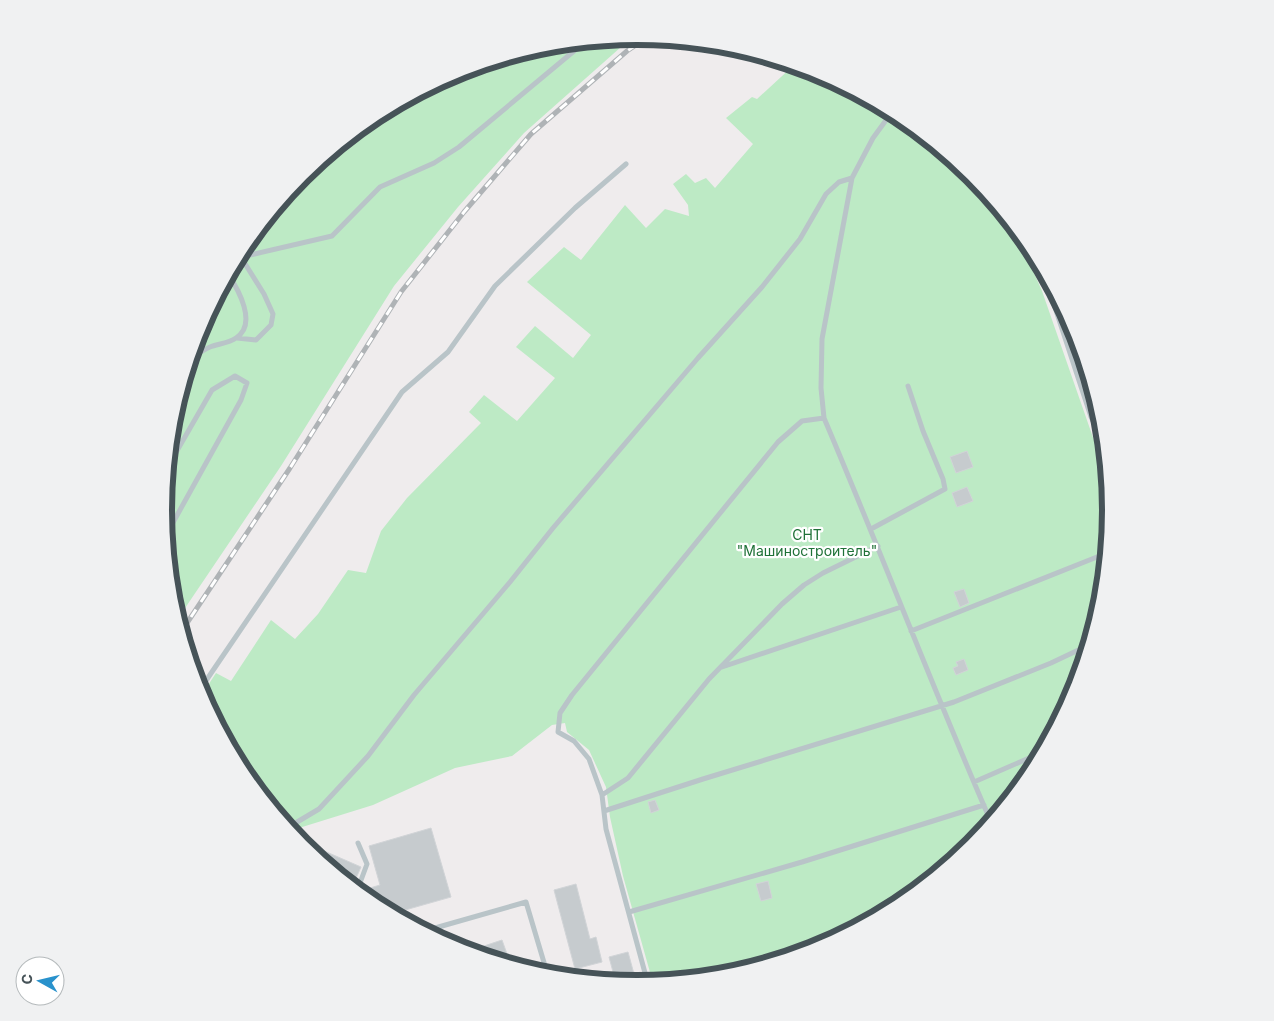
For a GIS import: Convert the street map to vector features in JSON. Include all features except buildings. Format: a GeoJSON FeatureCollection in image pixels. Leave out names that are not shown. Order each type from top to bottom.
{"type":"FeatureCollection","features":[{"type":"Feature","properties":{"kind":"lane"},"geometry":{"type":"LineString","coordinates":[[248,255],[332,236],[380,188],[434,163],[459,147],[576,49]]}},
{"type":"Feature","properties":{"kind":"lane"},"geometry":{"type":"LineString","coordinates":[[888,118],[873,138],[852,178],[822,339],[821,388],[824,418],[872,529],[911,631],[989,815]]}},
{"type":"Feature","properties":{"kind":"lane"},"geometry":{"type":"LineString","coordinates":[[204,682],[402,392],[448,352],[495,286],[575,208],[626,164]]}},
{"type":"Feature","properties":{"kind":"lane"},"geometry":{"type":"LineString","coordinates":[[294,824],[319,809],[368,756],[414,695],[553,528],[698,358],[762,287],[800,239],[826,194],[839,182],[852,178]]}},
{"type":"Feature","properties":{"kind":"lane"},"geometry":{"type":"LineString","coordinates":[[199,353],[207,348],[237,338],[256,340],[271,326],[273,314],[264,294],[244,262]]}},
{"type":"Feature","properties":{"kind":"lane"},"geometry":{"type":"LineString","coordinates":[[233,281],[238,289],[246,312],[245,327],[237,338]]}},
{"type":"Feature","properties":{"kind":"lane"},"geometry":{"type":"LineString","coordinates":[[1055,306],[1095,425]]}},
{"type":"Feature","properties":{"kind":"lane"},"geometry":{"type":"LineString","coordinates":[[172,524],[241,400],[247,383],[235,376],[212,390],[174,455]]}},
{"type":"Feature","properties":{"kind":"lane"},"geometry":{"type":"LineString","coordinates":[[872,529],[945,489],[908,386]]}},
{"type":"Feature","properties":{"kind":"lane"},"geometry":{"type":"LineString","coordinates":[[646,976],[606,829],[602,795],[589,759],[574,741],[558,732],[560,713],[578,687],[778,442],[802,421],[824,418]]}},
{"type":"Feature","properties":{"kind":"lane"},"geometry":{"type":"LineString","coordinates":[[602,795],[628,778],[709,679],[804,584],[823,572],[878,546]]}},
{"type":"Feature","properties":{"kind":"lane"},"geometry":{"type":"LineString","coordinates":[[911,631],[1101,556]]}},
{"type":"Feature","properties":{"kind":"lane"},"geometry":{"type":"LineString","coordinates":[[721,667],[901,606]]}},
{"type":"Feature","properties":{"kind":"lane"},"geometry":{"type":"LineString","coordinates":[[604,812],[942,705],[1052,663],[1082,649]]}},
{"type":"Feature","properties":{"kind":"lane"},"geometry":{"type":"LineString","coordinates":[[974,782],[1031,757]]}},
{"type":"Feature","properties":{"kind":"lane"},"geometry":{"type":"LineString","coordinates":[[629,912],[802,862],[984,805]]}},
{"type":"Feature","properties":{"kind":"lane"},"geometry":{"type":"LineString","coordinates":[[358,844],[367,864],[360,884]]}},
{"type":"Feature","properties":{"kind":"lane"},"geometry":{"type":"LineString","coordinates":[[435,928],[526,902],[545,967]]}},
{"type":"Feature","properties":{"kind":"green space"},"geometry":{"type":"Polygon","coordinates":[[[623,45],[524,133],[458,207],[394,286],[281,466],[183,612],[172,541],[172,480],[180,420],[187,390],[207,332],[234,278],[268,227],[308,181],[354,141],[378,123],[431,93],[459,80],[517,61],[576,49],[623,45]]]}},
{"type":"Feature","properties":{"kind":"green space","name":"СНТ \"Машиностроитель\""},"geometry":{"type":"Polygon","coordinates":[[[788,70],[843,93],[896,123],[920,141],[966,181],[1006,227],[1021,248],[1042,291],[1099,454],[1102,480],[1102,541],[1099,571],[1087,631],[1078,660],[1067,689],[1040,743],[1006,794],[966,840],[944,860],[896,898],[870,914],[815,941],[757,960],[728,967],[698,972],[651,976],[623,876],[610,817],[606,787],[589,750],[567,732],[565,723],[552,725],[512,756],[455,768],[373,805],[299,828],[287,817],[250,769],[234,743],[206,688],[216,673],[231,681],[271,620],[295,639],[318,614],[348,570],[366,573],[381,531],[407,498],[481,423],[469,412],[484,395],[517,421],[555,378],[516,347],[535,326],[573,358],[591,335],[527,282],[564,247],[581,260],[625,205],[646,228],[665,209],[689,216],[688,205],[673,184],[686,174],[695,183],[706,178],[715,188],[753,144],[726,118],[752,97],[757,99],[788,70]]]}},
{"type":"Feature","properties":{"kind":"railway"},"geometry":{"type":"LineString","coordinates":[[186,625],[290,468],[401,292],[464,212],[531,134],[636,45]]}}]}
